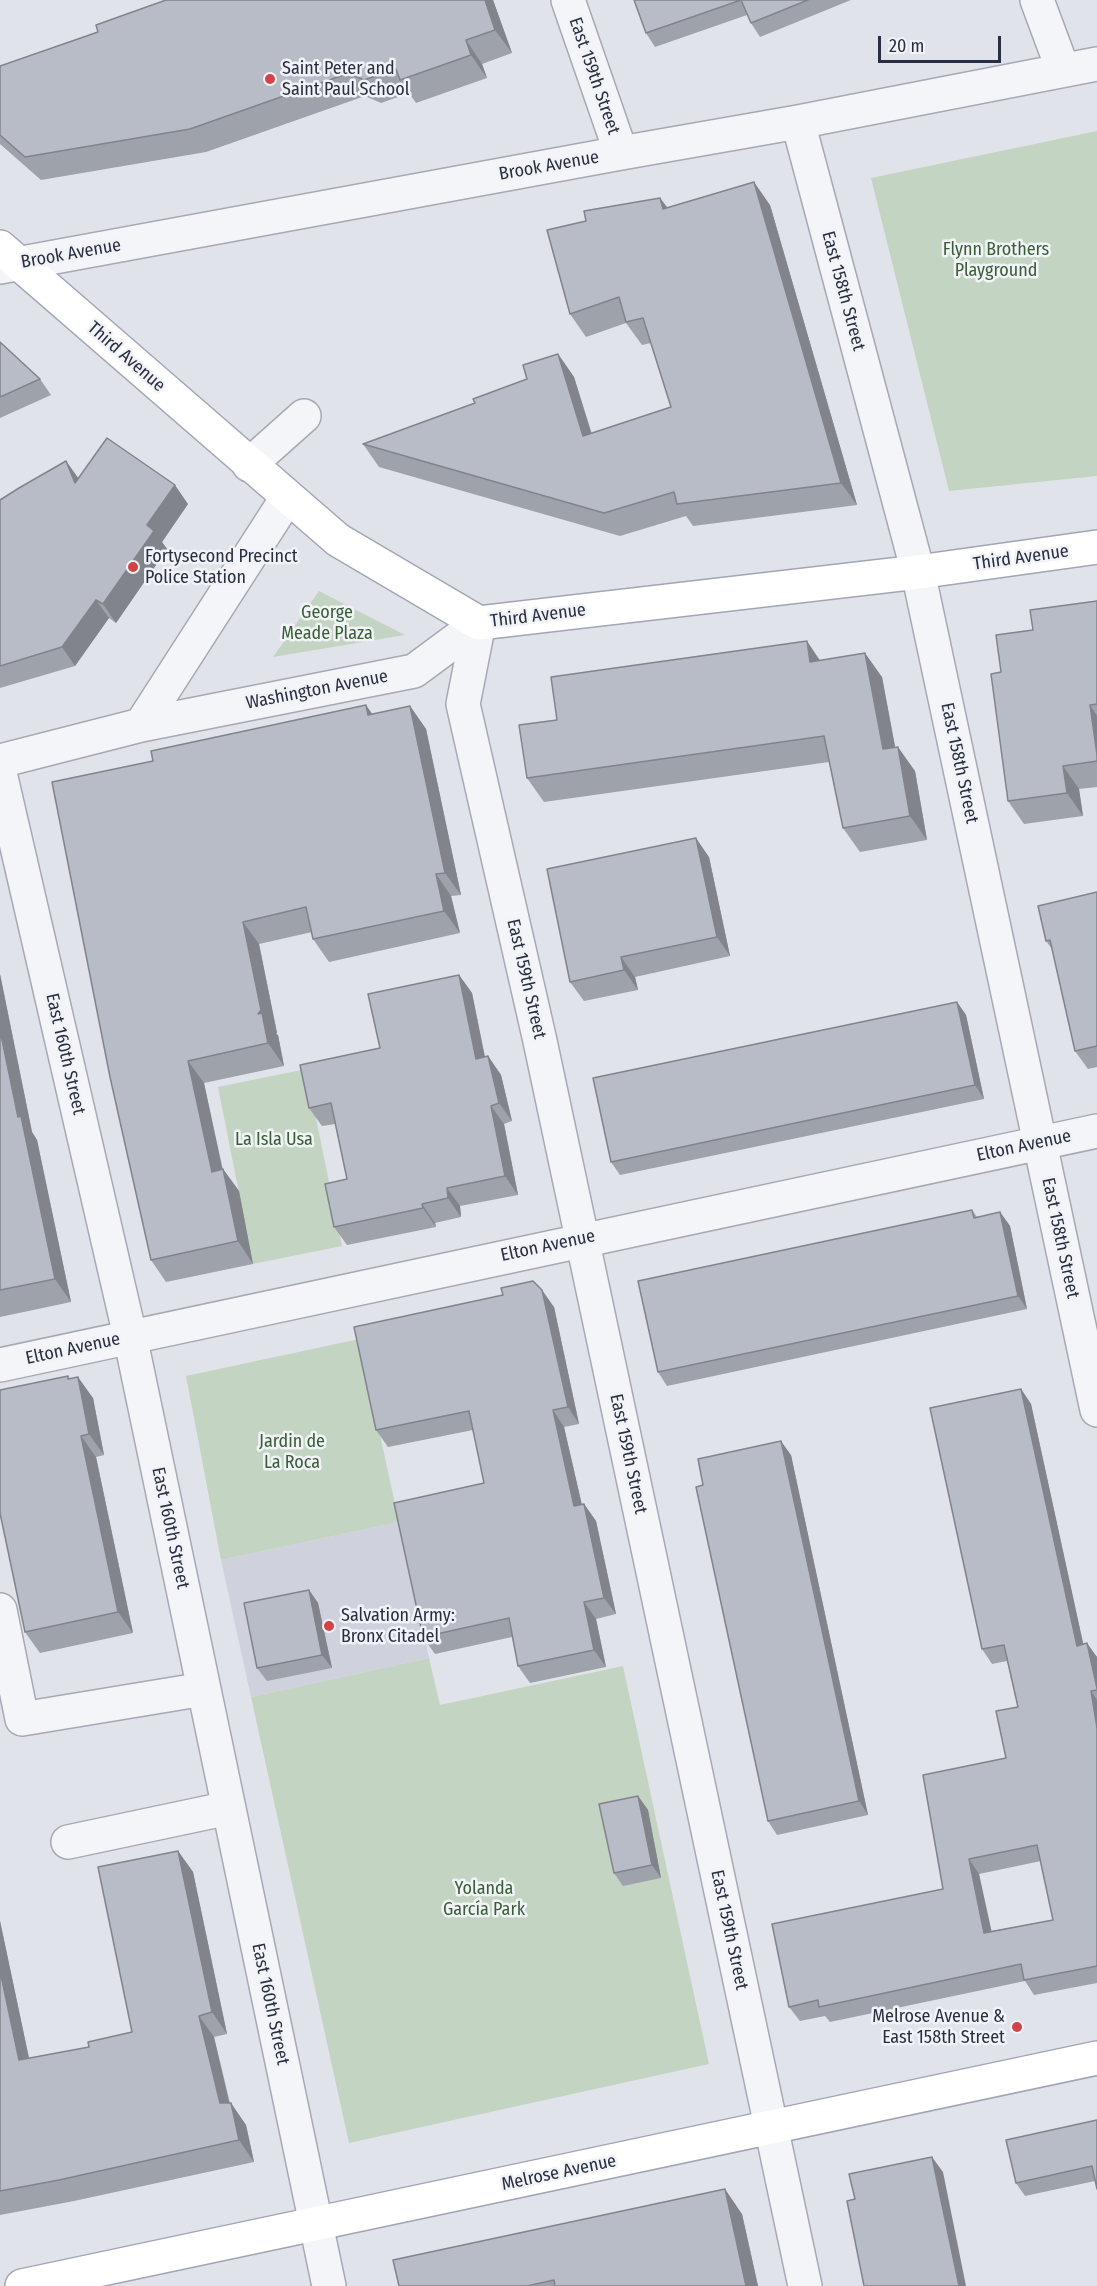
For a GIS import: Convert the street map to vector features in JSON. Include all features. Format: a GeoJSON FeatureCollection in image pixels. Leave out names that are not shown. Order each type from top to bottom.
{"type":"FeatureCollection","features":[{"type":"Feature","properties":{"kind":"main road","name":"Third Avenue"},"geometry":{"type":"LineString","coordinates":[[7,259],[338,540],[479,623],[918,572],[1097,547]]}},
{"type":"Feature","properties":{"kind":"main road","name":"Melrose Avenue"},"geometry":{"type":"LineString","coordinates":[[21,2286],[71,2281],[316,2224],[1097,2058]]}},
{"type":"Feature","properties":{"kind":"street","name":"East 159th Street"},"geometry":{"type":"LineString","coordinates":[[568,0],[621,153]]}},
{"type":"Feature","properties":{"kind":"street"},"geometry":{"type":"LineString","coordinates":[[1037,0],[1063,70]]}},
{"type":"Feature","properties":{"kind":"street","name":"Brook Avenue"},"geometry":{"type":"LineString","coordinates":[[7,259],[798,122],[1097,64]]}},
{"type":"Feature","properties":{"kind":"street","name":"East 158th Street"},"geometry":{"type":"LineString","coordinates":[[798,122],[918,572],[1097,1410]]}},
{"type":"Feature","properties":{"kind":"street"},"geometry":{"type":"LineString","coordinates":[[249,465],[304,416]]}},
{"type":"Feature","properties":{"kind":"street"},"geometry":{"type":"LineString","coordinates":[[141,724],[287,498]]}},
{"type":"Feature","properties":{"kind":"street","name":"East 159th Street"},"geometry":{"type":"LineString","coordinates":[[479,623],[463,704],[540,1041],[805,2286]]}},
{"type":"Feature","properties":{"kind":"street","name":"Washington Avenue"},"geometry":{"type":"LineString","coordinates":[[0,761],[141,724],[414,671],[479,623]]}},
{"type":"Feature","properties":{"kind":"street","name":"East 160th Street"},"geometry":{"type":"LineString","coordinates":[[0,773],[130,1336],[329,2286]]}},
{"type":"Feature","properties":{"kind":"street","name":"Elton Avenue"},"geometry":{"type":"LineString","coordinates":[[0,1365],[582,1239],[1097,1131]]}},
{"type":"Feature","properties":{"kind":"street"},"geometry":{"type":"LineString","coordinates":[[0,1610],[22,1719],[204,1689]]}},
{"type":"Feature","properties":{"kind":"street"},"geometry":{"type":"LineString","coordinates":[[68,1842],[229,1808]]}},
{"type":"Feature","properties":{"kind":"shaded area","name":"Salvation Army: Bronx Citadel"},"geometry":{"type":"Polygon","coordinates":[[[399,1522],[429,1658],[251,1697],[221,1560],[399,1522]]]}},
{"type":"Feature","properties":{"kind":"green space","name":"Flynn Brothers Playground"},"geometry":{"type":"Polygon","coordinates":[[[1097,131],[1097,476],[949,491],[871,178],[1097,131]]]}},
{"type":"Feature","properties":{"kind":"green space","name":"George Meade Plaza"},"geometry":{"type":"Polygon","coordinates":[[[319,591],[405,635],[273,657],[319,591]]]}},
{"type":"Feature","properties":{"kind":"green space","name":"La Isla Usa"},"geometry":{"type":"Polygon","coordinates":[[[306,1069],[342,1246],[253,1264],[218,1087],[306,1069]]]}},
{"type":"Feature","properties":{"kind":"green space","name":"Jardin de La Roca"},"geometry":{"type":"Polygon","coordinates":[[[359,1339],[399,1522],[221,1560],[186,1376],[359,1339]]]}},
{"type":"Feature","properties":{"kind":"green space","name":"Yolanda García Park"},"geometry":{"type":"Polygon","coordinates":[[[429,1658],[440,1705],[623,1666],[709,2064],[349,2143],[251,1697],[429,1658]]]}},
{"type":"Feature","properties":{"kind":"building"},"geometry":{"type":"Polygon","coordinates":[[[166,0],[485,0],[495,30],[466,40],[471,55],[400,80],[396,69],[364,80],[349,73],[190,129],[25,157],[0,135],[0,66],[98,32],[96,25],[166,0]]]}},
{"type":"Feature","properties":{"kind":"building"},"geometry":{"type":"Polygon","coordinates":[[[634,0],[741,0],[646,33],[634,0]]]}},
{"type":"Feature","properties":{"kind":"building"},"geometry":{"type":"Polygon","coordinates":[[[741,0],[808,0],[751,23],[741,0]]]}},
{"type":"Feature","properties":{"kind":"building"},"geometry":{"type":"Polygon","coordinates":[[[754,182],[841,483],[677,504],[674,492],[604,513],[363,444],[475,403],[473,399],[527,379],[523,365],[558,354],[583,436],[671,407],[643,318],[626,322],[619,297],[570,314],[547,230],[586,221],[584,211],[660,198],[663,209],[754,182]]]}},
{"type":"Feature","properties":{"kind":"building"},"geometry":{"type":"Polygon","coordinates":[[[0,342],[40,379],[0,397],[0,342]]]}},
{"type":"Feature","properties":{"kind":"building"},"geometry":{"type":"Polygon","coordinates":[[[107,438],[175,485],[147,525],[154,531],[103,604],[96,600],[62,647],[0,666],[0,500],[66,461],[75,483],[107,438]]]}},
{"type":"Feature","properties":{"kind":"building"},"geometry":{"type":"Polygon","coordinates":[[[1097,601],[1097,704],[1090,705],[1097,761],[1063,766],[1067,793],[1008,801],[991,674],[1001,672],[996,635],[1033,630],[1030,610],[1097,601]]]}},
{"type":"Feature","properties":{"kind":"building"},"geometry":{"type":"Polygon","coordinates":[[[807,641],[810,662],[865,653],[883,749],[898,747],[910,816],[843,828],[824,736],[527,778],[519,725],[557,720],[551,677],[807,641]]]}},
{"type":"Feature","properties":{"kind":"building"},"geometry":{"type":"Polygon","coordinates":[[[366,705],[368,715],[410,706],[445,873],[436,874],[444,911],[313,939],[306,907],[243,922],[261,1010],[258,1014],[262,1013],[268,1043],[188,1061],[212,1172],[223,1169],[238,1241],[151,1260],[110,1077],[52,782],[153,761],[151,751],[366,705]]]}},
{"type":"Feature","properties":{"kind":"building"},"geometry":{"type":"Polygon","coordinates":[[[696,838],[717,937],[621,957],[624,970],[570,982],[547,869],[696,838]]]}},
{"type":"Feature","properties":{"kind":"building"},"geometry":{"type":"Polygon","coordinates":[[[1097,892],[1097,1046],[1075,1051],[1050,940],[1046,941],[1038,906],[1097,892]]]}},
{"type":"Feature","properties":{"kind":"building"},"geometry":{"type":"Polygon","coordinates":[[[459,975],[476,1059],[488,1056],[499,1103],[491,1106],[505,1176],[447,1188],[448,1198],[422,1204],[423,1208],[334,1227],[325,1184],[347,1179],[331,1103],[309,1108],[300,1065],[380,1048],[368,994],[459,975]]]}},
{"type":"Feature","properties":{"kind":"building"},"geometry":{"type":"Polygon","coordinates":[[[957,1002],[975,1085],[611,1162],[593,1078],[957,1002]]]}},
{"type":"Feature","properties":{"kind":"building"},"geometry":{"type":"Polygon","coordinates":[[[0,1030],[18,1117],[21,1116],[55,1279],[0,1290],[0,1030]]]}},
{"type":"Feature","properties":{"kind":"building"},"geometry":{"type":"Polygon","coordinates":[[[972,1210],[974,1218],[1000,1212],[1018,1296],[658,1372],[638,1281],[972,1210]]]}},
{"type":"Feature","properties":{"kind":"building"},"geometry":{"type":"Polygon","coordinates":[[[533,1281],[542,1290],[568,1407],[553,1410],[574,1506],[584,1504],[604,1598],[584,1602],[594,1650],[518,1666],[509,1618],[423,1637],[394,1503],[484,1483],[469,1411],[376,1430],[354,1327],[503,1295],[501,1288],[533,1281]]]}},
{"type":"Feature","properties":{"kind":"building"},"geometry":{"type":"Polygon","coordinates":[[[68,1376],[68,1379],[78,1377],[89,1434],[81,1436],[118,1612],[25,1632],[0,1513],[0,1390],[68,1376]]]}},
{"type":"Feature","properties":{"kind":"building"},"geometry":{"type":"Polygon","coordinates":[[[1021,1389],[1077,1646],[1087,1643],[1097,1688],[1091,1691],[1097,1728],[1097,1966],[1024,1980],[1021,1964],[819,2007],[818,2000],[789,2007],[772,1924],[943,1889],[923,1775],[1006,1758],[996,1711],[1018,1707],[1004,1645],[982,1649],[930,1408],[1021,1389]],[[1037,1845],[969,1859],[984,1933],[1053,1920],[1037,1845]]]}},
{"type":"Feature","properties":{"kind":"building"},"geometry":{"type":"Polygon","coordinates":[[[781,1441],[859,1801],[768,1821],[696,1487],[703,1485],[698,1459],[781,1441]]]}},
{"type":"Feature","properties":{"kind":"building"},"geometry":{"type":"Polygon","coordinates":[[[309,1590],[322,1655],[257,1668],[244,1603],[309,1590]]]}},
{"type":"Feature","properties":{"kind":"building"},"geometry":{"type":"Polygon","coordinates":[[[638,1796],[652,1865],[614,1873],[599,1804],[638,1796]]]}},
{"type":"Feature","properties":{"kind":"building"},"geometry":{"type":"Polygon","coordinates":[[[178,1851],[212,2012],[199,2016],[220,2103],[231,2103],[239,2140],[0,2191],[0,1971],[19,2060],[89,2047],[88,2042],[132,2032],[98,1867],[178,1851]]]}},
{"type":"Feature","properties":{"kind":"building"},"geometry":{"type":"Polygon","coordinates":[[[1097,2120],[1097,2189],[1092,2166],[1016,2183],[1006,2140],[1097,2120]]]}},
{"type":"Feature","properties":{"kind":"building"},"geometry":{"type":"Polygon","coordinates":[[[932,2157],[959,2286],[864,2286],[847,2201],[855,2199],[849,2174],[932,2157]]]}},
{"type":"Feature","properties":{"kind":"building"},"geometry":{"type":"Polygon","coordinates":[[[725,2189],[746,2286],[555,2286],[554,2280],[527,2286],[399,2286],[393,2260],[725,2189]]]}},
{"type":"Feature","properties":{"kind":"place","name":"Saint Peter and Saint Paul School"},"geometry":{"type":"Point","coordinates":[270,79]}},
{"type":"Feature","properties":{"kind":"place","name":"Fortysecond Precinct Police Station"},"geometry":{"type":"Point","coordinates":[133,567]}},
{"type":"Feature","properties":{"kind":"place","name":"Salvation Army: Bronx Citadel"},"geometry":{"type":"Point","coordinates":[329,1626]}},
{"type":"Feature","properties":{"kind":"place","name":"Melrose Avenue & East 158th Street"},"geometry":{"type":"Point","coordinates":[1017,2027]}}]}
